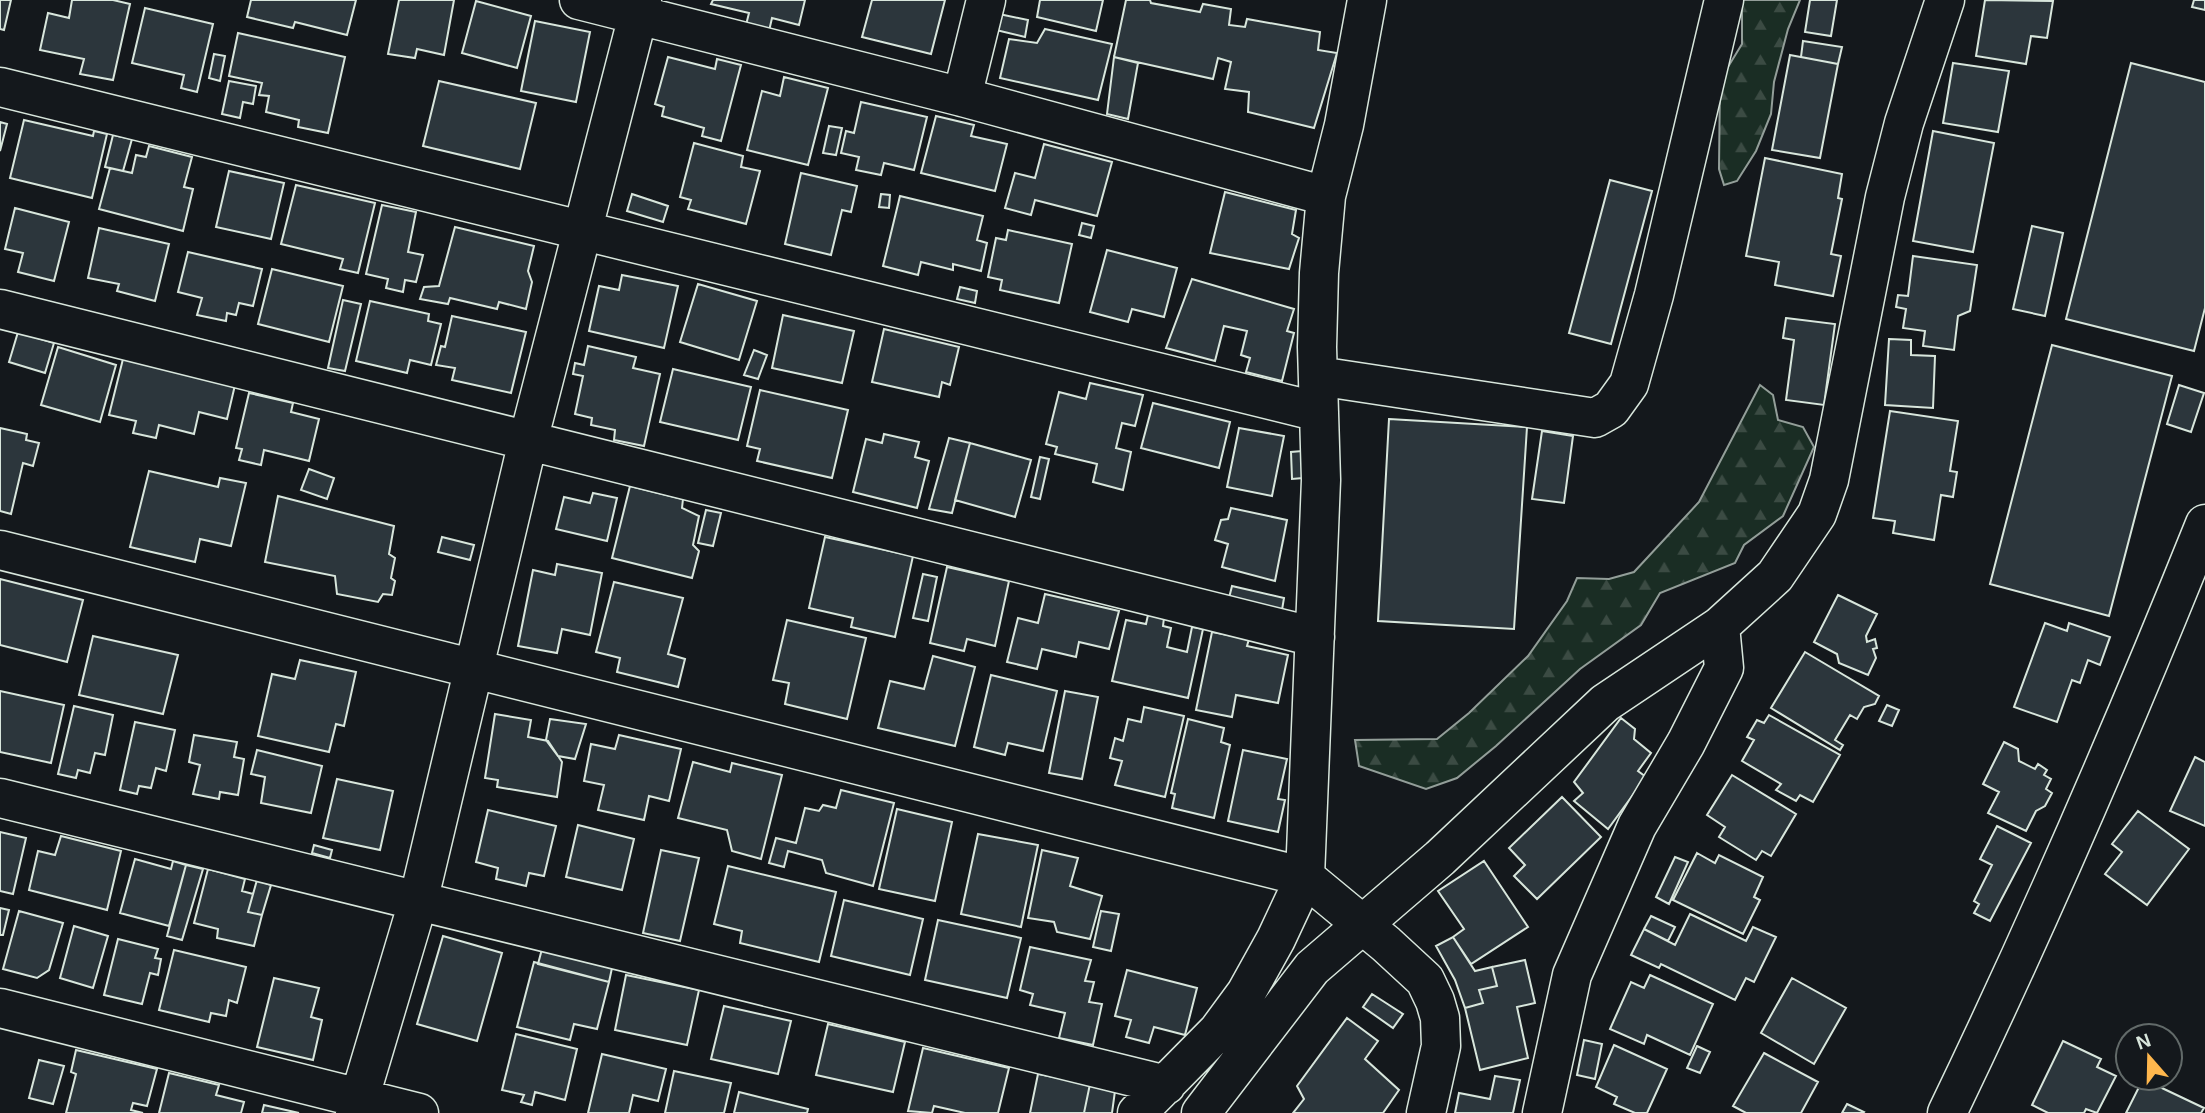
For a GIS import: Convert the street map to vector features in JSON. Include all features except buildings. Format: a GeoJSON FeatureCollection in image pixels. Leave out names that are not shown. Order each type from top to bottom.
{"type":"FeatureCollection","features":[{"type":"Feature","properties":{"kind":"street"},"geometry":{"type":"LineString","coordinates":[[579,0],[640,7],[1326,196]]}},
{"type":"Feature","properties":{"kind":"street"},"geometry":{"type":"LineString","coordinates":[[962,97],[986,0]]}},
{"type":"Feature","properties":{"kind":"street"},"geometry":{"type":"LineString","coordinates":[[1137,1113],[1218,1031],[1246,993],[1306,877],[1321,481],[1318,394],[1319,273],[1326,196],[1344,125],[1367,0]]}},
{"type":"Feature","properties":{"kind":"street"},"geometry":{"type":"LineString","coordinates":[[0,87],[581,231],[1318,394],[1595,418],[1611,409],[1629,384],[1654,295],[1724,0]]}},
{"type":"Feature","properties":{"kind":"street"},"geometry":{"type":"LineString","coordinates":[[1201,1113],[1312,968],[1361,923],[1440,858],[1605,703],[1720,626],[1775,576],[1817,514],[1829,480],[1885,197],[1904,122],[1945,0]]}},
{"type":"Feature","properties":{"kind":"street"},"geometry":{"type":"LineString","coordinates":[[358,1106],[418,902],[528,441],[640,7]]}},
{"type":"Feature","properties":{"kind":"street"},"geometry":{"type":"LineString","coordinates":[[0,309],[1315,637]]}},
{"type":"Feature","properties":{"kind":"street"},"geometry":{"type":"LineString","coordinates":[[1947,1113],[2078,828],[2205,524]]}},
{"type":"Feature","properties":{"kind":"street"},"geometry":{"type":"LineString","coordinates":[[0,550],[1306,877],[1425,980],[1440,1018],[1441,1046],[1426,1113]]}},
{"type":"Feature","properties":{"kind":"street"},"geometry":{"type":"LineString","coordinates":[[1542,1113],[1572,975],[1637,826],[1686,743],[1724,668],[1720,626]]}},
{"type":"Feature","properties":{"kind":"street"},"geometry":{"type":"LineString","coordinates":[[0,798],[1166,1085]]}},
{"type":"Feature","properties":{"kind":"street"},"geometry":{"type":"LineString","coordinates":[[0,1008],[358,1106],[419,1113]]}},
{"type":"Feature","properties":{"kind":"green space"},"geometry":{"type":"Polygon","coordinates":[[[1742,0],[1800,0],[1788,29],[1774,82],[1771,114],[1756,151],[1737,181],[1724,185],[1719,169],[1720,80],[1742,44],[1742,0]]]}},
{"type":"Feature","properties":{"kind":"green space"},"geometry":{"type":"Polygon","coordinates":[[[1760,385],[1773,395],[1778,420],[1803,427],[1814,447],[1783,516],[1744,545],[1735,563],[1660,593],[1641,625],[1580,669],[1457,778],[1426,789],[1359,766],[1355,740],[1437,739],[1469,713],[1528,656],[1567,601],[1577,578],[1609,579],[1634,572],[1699,502],[1760,385]]]}}]}
